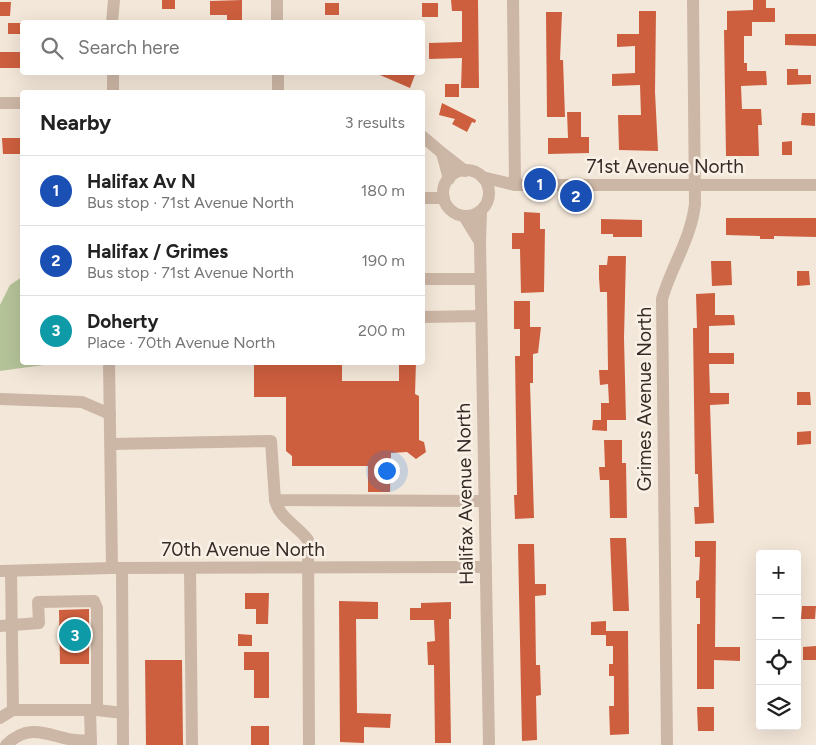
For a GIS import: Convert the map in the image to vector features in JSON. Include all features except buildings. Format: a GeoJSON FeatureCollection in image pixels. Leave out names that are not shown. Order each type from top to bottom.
{"type":"FeatureCollection","features":[{"type":"Feature","properties":{"kind":"street"},"geometry":{"type":"LineString","coordinates":[[112,20],[114,0]]}},
{"type":"Feature","properties":{"kind":"street"},"geometry":{"type":"LineString","coordinates":[[277,0],[277,20]]}},
{"type":"Feature","properties":{"kind":"street"},"geometry":{"type":"LineString","coordinates":[[513,0],[515,185]]}},
{"type":"Feature","properties":{"kind":"street","name":"Grimes Avenue North"},"geometry":{"type":"LineString","coordinates":[[667,745],[662,299],[670,274],[689,237],[695,204],[693,0]]}},
{"type":"Feature","properties":{"kind":"street"},"geometry":{"type":"LineString","coordinates":[[113,75],[113,90]]}},
{"type":"Feature","properties":{"kind":"street"},"geometry":{"type":"LineString","coordinates":[[278,75],[278,90]]}},
{"type":"Feature","properties":{"kind":"street"},"geometry":{"type":"LineString","coordinates":[[0,103],[20,103]]}},
{"type":"Feature","properties":{"kind":"street"},"geometry":{"type":"LineString","coordinates":[[425,139],[465,170],[482,177],[486,182],[489,197],[481,211],[464,216]]}},
{"type":"Feature","properties":{"kind":"street"},"geometry":{"type":"LineString","coordinates":[[442,153],[449,179]]}},
{"type":"Feature","properties":{"kind":"street"},"geometry":{"type":"LineString","coordinates":[[465,170],[449,179],[443,191],[444,198],[451,210],[464,216],[480,242]]}},
{"type":"Feature","properties":{"kind":"street","name":"71st Avenue North"},"geometry":{"type":"LineString","coordinates":[[482,177],[515,185],[816,184]]}},
{"type":"Feature","properties":{"kind":"street","name":"71st Avenue North"},"geometry":{"type":"LineString","coordinates":[[489,197],[515,185]]}},
{"type":"Feature","properties":{"kind":"street"},"geometry":{"type":"LineString","coordinates":[[425,198],[444,198]]}},
{"type":"Feature","properties":{"kind":"street","name":"Halifax Avenue North"},"geometry":{"type":"LineString","coordinates":[[481,211],[480,279],[489,745]]}},
{"type":"Feature","properties":{"kind":"street"},"geometry":{"type":"LineString","coordinates":[[425,279],[480,279]]}},
{"type":"Feature","properties":{"kind":"street"},"geometry":{"type":"LineString","coordinates":[[425,317],[481,316]]}},
{"type":"Feature","properties":{"kind":"street"},"geometry":{"type":"LineString","coordinates":[[109,365],[110,444],[117,568],[123,745]]}},
{"type":"Feature","properties":{"kind":"street"},"geometry":{"type":"LineString","coordinates":[[0,400],[77,401],[110,414]]}},
{"type":"Feature","properties":{"kind":"street"},"geometry":{"type":"LineString","coordinates":[[110,444],[271,441],[275,500],[282,515],[303,532],[308,540],[309,745]]}},
{"type":"Feature","properties":{"kind":"street"},"geometry":{"type":"LineString","coordinates":[[275,500],[484,501]]}},
{"type":"Feature","properties":{"kind":"street","name":"70th Avenue North"},"geometry":{"type":"LineString","coordinates":[[5,571],[117,568],[486,567]]}},
{"type":"Feature","properties":{"kind":"street"},"geometry":{"type":"LineString","coordinates":[[190,568],[192,745]]}},
{"type":"Feature","properties":{"kind":"street"},"geometry":{"type":"LineString","coordinates":[[5,571],[5,625],[12,680],[12,710]]}},
{"type":"Feature","properties":{"kind":"street"},"geometry":{"type":"LineString","coordinates":[[5,625],[39,623],[38,602],[94,601],[97,608],[94,710],[91,743],[71,743],[41,732],[28,732],[14,738],[6,745]]}},
{"type":"Feature","properties":{"kind":"street"},"geometry":{"type":"LineString","coordinates":[[0,674],[12,680]]}},
{"type":"Feature","properties":{"kind":"street"},"geometry":{"type":"LineString","coordinates":[[0,718],[12,710],[94,710],[123,714]]}},
{"type":"Feature","properties":{"kind":"green space"},"geometry":{"type":"Polygon","coordinates":[[[20,278],[20,365],[44,365],[0,371],[0,305],[10,285],[20,278]]]}},
{"type":"Feature","properties":{"kind":"place","name":"Halifax Av N"},"geometry":{"type":"Point","coordinates":[540,184]}},
{"type":"Feature","properties":{"kind":"place","name":"Halifax / Grimes"},"geometry":{"type":"Point","coordinates":[576,196]}},
{"type":"Feature","properties":{"kind":"place","name":"Doherty"},"geometry":{"type":"Point","coordinates":[75,635]}}]}
